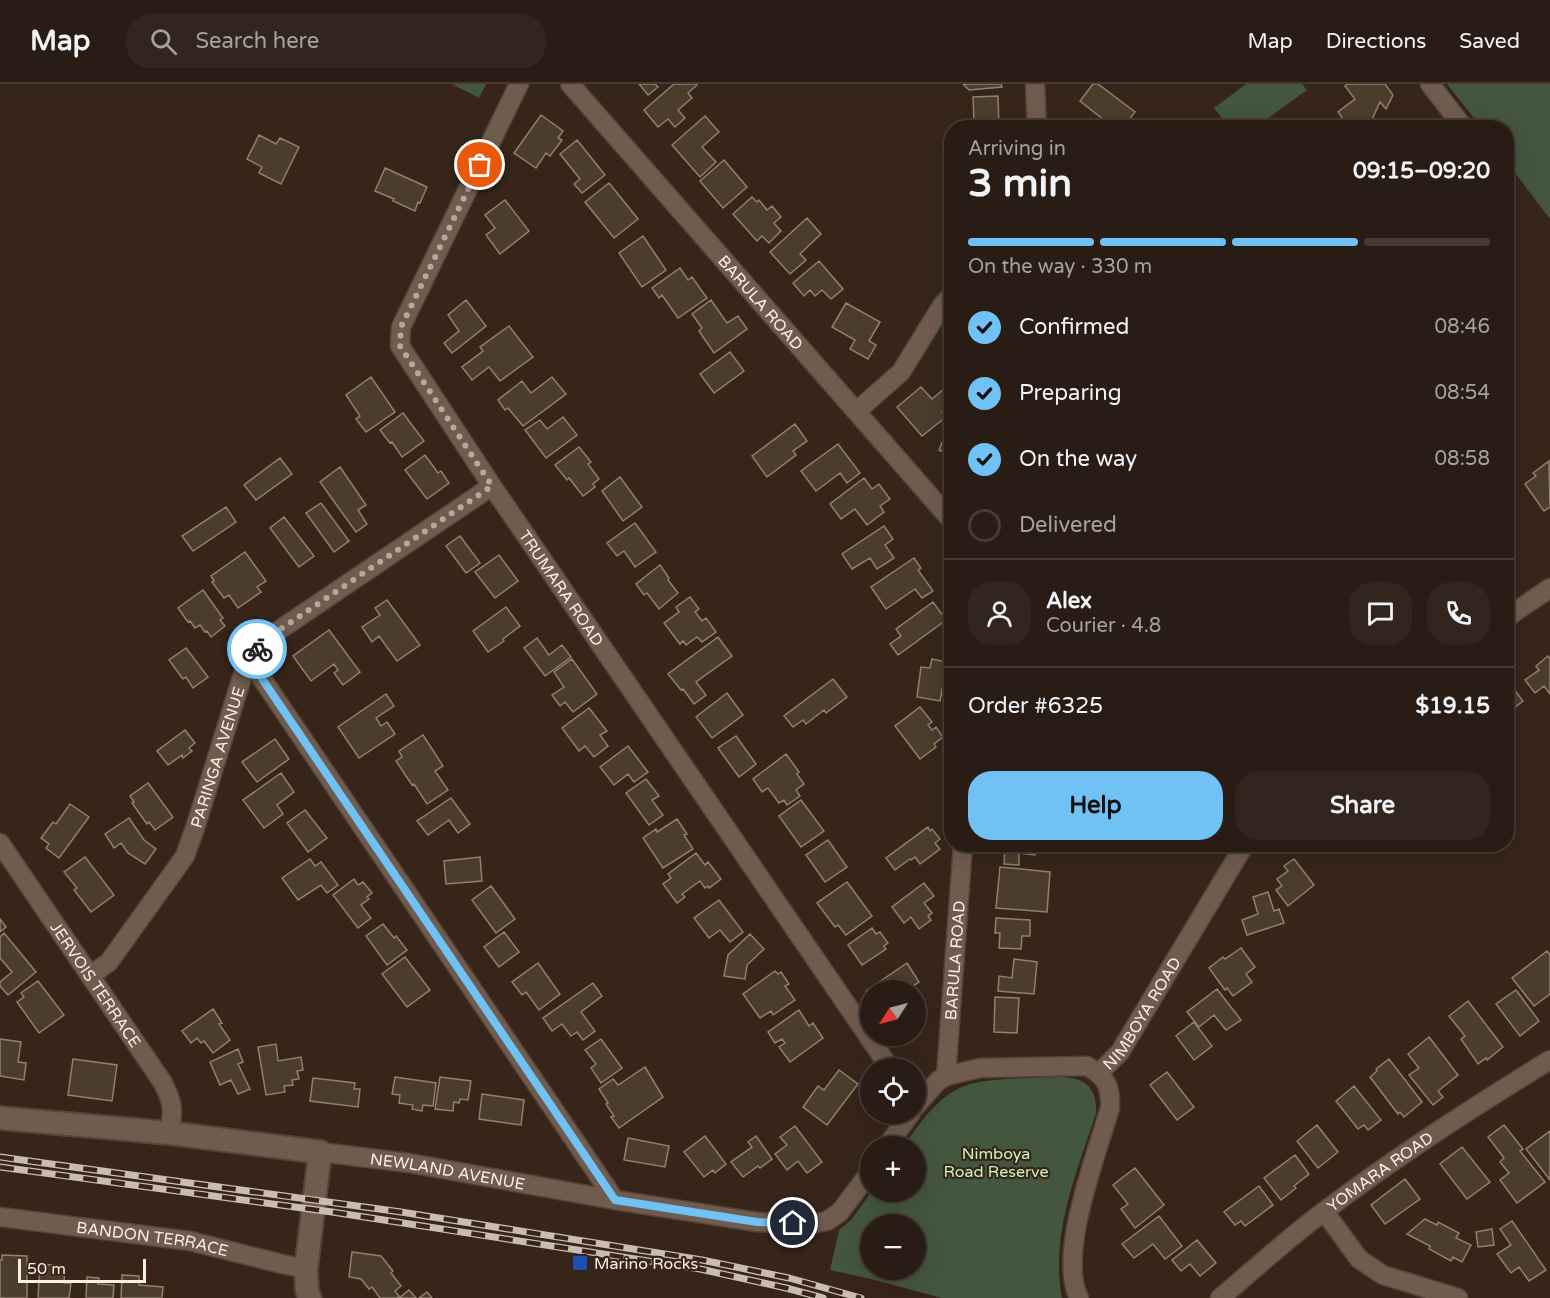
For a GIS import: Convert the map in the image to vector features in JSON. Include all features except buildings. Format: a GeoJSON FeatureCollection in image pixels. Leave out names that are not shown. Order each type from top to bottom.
{"type":"FeatureCollection","features":[{"type":"Feature","properties":{"kind":"street","name":"TRUMARA ROAD"},"geometry":{"type":"LineString","coordinates":[[519,84],[401,327],[400,346],[492,486],[883,1058]]}},
{"type":"Feature","properties":{"kind":"street","name":"BARULA ROAD"},"geometry":{"type":"LineString","coordinates":[[570,84],[944,512]]}},
{"type":"Feature","properties":{"kind":"street"},"geometry":{"type":"LineString","coordinates":[[1035,84],[1036,120]]}},
{"type":"Feature","properties":{"kind":"street"},"geometry":{"type":"LineString","coordinates":[[1430,84],[1458,120]]}},
{"type":"Feature","properties":{"kind":"street"},"geometry":{"type":"LineString","coordinates":[[857,411],[901,372],[944,304]]}},
{"type":"Feature","properties":{"kind":"street","name":"PARINGA AVENUE"},"geometry":{"type":"LineString","coordinates":[[90,976],[109,962],[185,856],[248,658],[269,637],[492,486]]}},
{"type":"Feature","properties":{"kind":"street"},"geometry":{"type":"LineString","coordinates":[[1514,613],[1550,588]]}},
{"type":"Feature","properties":{"kind":"street"},"geometry":{"type":"LineString","coordinates":[[248,658],[615,1200]]}},
{"type":"Feature","properties":{"kind":"street","name":"JERVOIS TERRACE"},"geometry":{"type":"LineString","coordinates":[[0,843],[171,1098],[173,1116],[169,1133]]}},
{"type":"Feature","properties":{"kind":"street","name":"BARULA ROAD"},"geometry":{"type":"LineString","coordinates":[[946,1076],[962,852]]}},
{"type":"Feature","properties":{"kind":"street","name":"NIMBOYA ROAD"},"geometry":{"type":"LineString","coordinates":[[1079,1298],[1073,1277],[1077,1218],[1110,1108],[1111,1094],[1099,1073],[1120,1052],[1240,852]]}},
{"type":"Feature","properties":{"kind":"street","name":"YOMARA ROAD"},"geometry":{"type":"LineString","coordinates":[[1220,1298],[1324,1211],[1410,1150],[1550,1060]]}},
{"type":"Feature","properties":{"kind":"street"},"geometry":{"type":"LineString","coordinates":[[926,1094],[946,1076],[980,1068],[1067,1065],[1087,1066],[1099,1073]]}},
{"type":"Feature","properties":{"kind":"street","name":"NEWLAND AVENUE"},"geometry":{"type":"LineString","coordinates":[[0,1118],[169,1133],[409,1163],[615,1200],[757,1222],[820,1223],[827,1221],[840,1212],[860,1185]]}},
{"type":"Feature","properties":{"kind":"street"},"geometry":{"type":"LineString","coordinates":[[310,1298],[307,1291],[306,1269],[320,1152]]}},
{"type":"Feature","properties":{"kind":"street"},"geometry":{"type":"LineString","coordinates":[[1324,1211],[1359,1259],[1383,1275],[1458,1298]]}},
{"type":"Feature","properties":{"kind":"street","name":"BANDON TERRACE"},"geometry":{"type":"LineString","coordinates":[[0,1217],[190,1241],[306,1269]]}},
{"type":"Feature","properties":{"kind":"green space"},"geometry":{"type":"Polygon","coordinates":[[[452,84],[486,84],[479,98],[452,84]]]}},
{"type":"Feature","properties":{"kind":"green space"},"geometry":{"type":"Polygon","coordinates":[[[1246,84],[1302,84],[1307,90],[1266,120],[1223,120],[1214,108],[1246,84]]]}},
{"type":"Feature","properties":{"kind":"green space"},"geometry":{"type":"Polygon","coordinates":[[[1447,84],[1550,84],[1550,219],[1514,172],[1514,120],[1475,120],[1447,84]]]}},
{"type":"Feature","properties":{"kind":"green space","name":"Nimboya Road Reserve"},"geometry":{"type":"Polygon","coordinates":[[[1050,1077],[1073,1079],[1083,1082],[1091,1089],[1095,1099],[1096,1113],[1062,1227],[1059,1274],[1062,1298],[942,1298],[875,1280],[926,1280],[926,1214],[860,1214],[860,1277],[830,1270],[839,1230],[852,1219],[864,1202],[926,1202],[926,1136],[911,1136],[920,1124],[926,1124],[926,1116],[949,1094],[970,1084],[991,1080],[1050,1077]]]}},
{"type":"Feature","properties":{"kind":"railway"},"geometry":{"type":"LineString","coordinates":[[0,1157],[401,1212],[702,1260],[789,1278],[861,1298]]}},
{"type":"Feature","properties":{"kind":"railway"},"geometry":{"type":"LineString","coordinates":[[0,1167],[332,1212],[700,1269],[823,1298]]}},
{"type":"Feature","properties":{"kind":"way so far"},"geometry":{"type":"LineString","coordinates":[[257,649],[269,637],[492,486],[400,346],[401,327],[480,165]]}},
{"type":"Feature","properties":{"kind":"place","name":"Marino Rocks"},"geometry":{"type":"Point","coordinates":[580,1263]}},
{"type":"Feature","properties":{"kind":"route"},"geometry":{"type":"LineString","coordinates":[[257,649],[248,658],[615,1200],[757,1222],[793,1223]]}}]}
